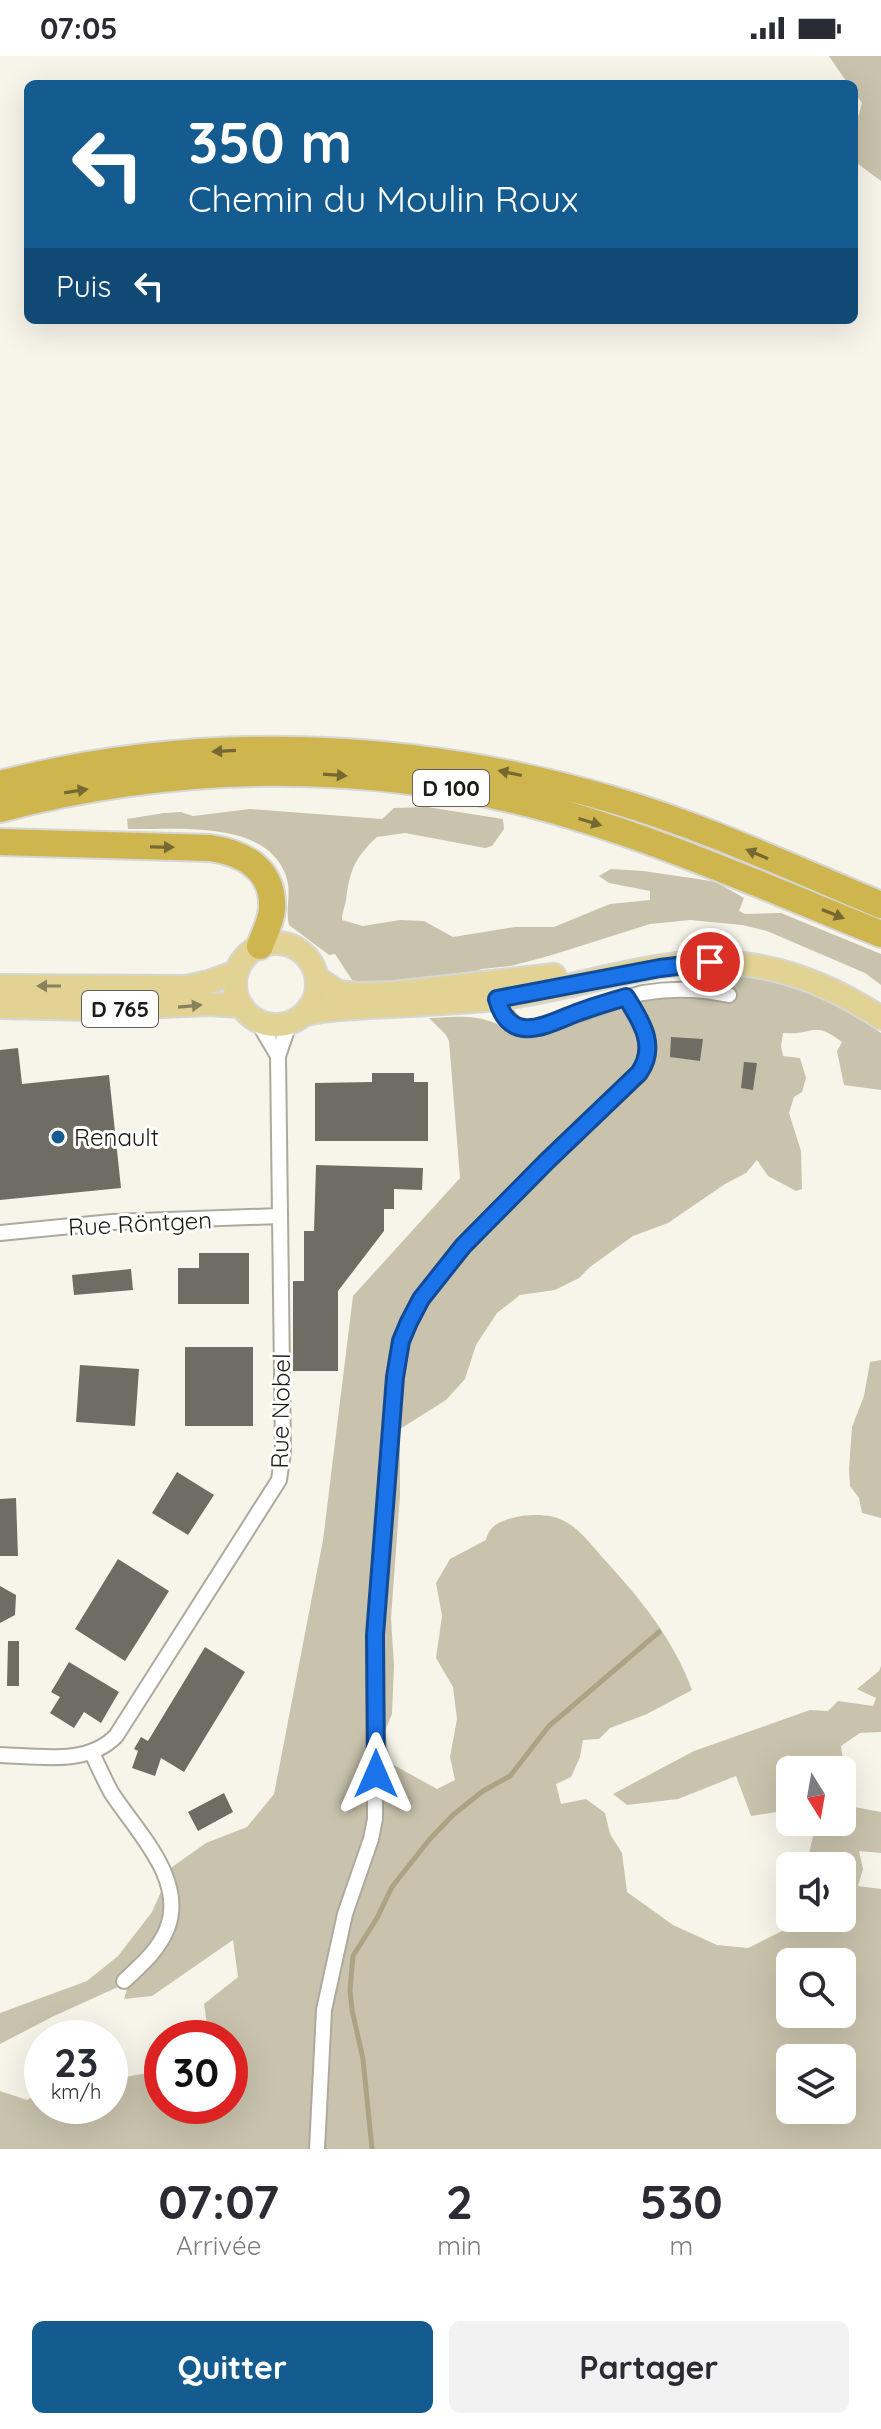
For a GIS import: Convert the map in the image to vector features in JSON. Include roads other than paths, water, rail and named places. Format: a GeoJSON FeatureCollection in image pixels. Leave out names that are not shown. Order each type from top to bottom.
{"type":"FeatureCollection","features":[{"type":"Feature","properties":{"kind":"highway","name":"D 100"},"geometry":{"type":"LineString","coordinates":[[0,784],[96,764],[206,752],[288,749],[419,758],[510,773],[613,800],[674,821],[881,905]]}},
{"type":"Feature","properties":{"kind":"highway","name":"D 100"},"geometry":{"type":"LineString","coordinates":[[0,809],[66,793],[206,775],[315,774],[447,787],[535,806],[659,844],[881,934]]}},
{"type":"Feature","properties":{"kind":"highway"},"geometry":{"type":"LineString","coordinates":[[0,842],[210,848],[240,854],[257,867],[270,895],[270,920],[260,946]]}},
{"type":"Feature","properties":{"kind":"main road"},"geometry":{"type":"LineString","coordinates":[[296,1019],[312,1005],[317,992],[317,978],[306,956],[296,948],[285,944],[260,946],[246,956],[236,972],[234,983],[240,1006],[258,1022],[279,1026],[334,1009],[497,999],[660,968],[720,962],[754,965],[799,976],[849,998],[881,1018]]}},
{"type":"Feature","properties":{"kind":"main road"},"geometry":{"type":"LineString","coordinates":[[317,978],[338,992],[394,993],[552,975],[685,950],[722,948],[777,956],[810,966],[849,983],[881,1002]]}},
{"type":"Feature","properties":{"kind":"main road","name":"D 765"},"geometry":{"type":"LineString","coordinates":[[0,986],[186,987],[236,972]]}},
{"type":"Feature","properties":{"kind":"main road","name":"D 765"},"geometry":{"type":"LineString","coordinates":[[0,1007],[240,1006]]}},
{"type":"Feature","properties":{"kind":"street"},"geometry":{"type":"LineString","coordinates":[[477,983],[497,999],[516,1026],[527,1030],[626,997],[672,990],[711,991],[729,995]]}},
{"type":"Feature","properties":{"kind":"street"},"geometry":{"type":"LineString","coordinates":[[317,2149],[324,2010],[345,1914],[375,1819],[375,1635],[395,1377],[401,1341],[421,1299],[463,1246],[645,1064],[648,1052],[645,1029],[626,997]]}},
{"type":"Feature","properties":{"kind":"street","name":"Rue Nobel"},"geometry":{"type":"LineString","coordinates":[[92,1753],[107,1746],[116,1736],[279,1480],[283,1452],[278,1056],[296,1019]]}},
{"type":"Feature","properties":{"kind":"street"},"geometry":{"type":"LineString","coordinates":[[258,1022],[278,1056]]}},
{"type":"Feature","properties":{"kind":"street","name":"Rue Röntgen"},"geometry":{"type":"LineString","coordinates":[[0,1233],[112,1222],[279,1216]]}},
{"type":"Feature","properties":{"kind":"street"},"geometry":{"type":"LineString","coordinates":[[0,1755],[65,1756],[92,1753],[109,1788],[160,1866],[171,1906],[167,1929],[151,1956],[124,1981]]}},
{"type":"Feature","properties":{"kind":"waterway"},"geometry":{"type":"LineString","coordinates":[[372,2149],[363,2059],[350,1990],[353,1956],[392,1887],[429,1840],[483,1791],[510,1776],[549,1726],[659,1632]]}},
{"type":"Feature","properties":{"kind":"place","name":"Renault"},"geometry":{"type":"Point","coordinates":[58,1137]}}]}
